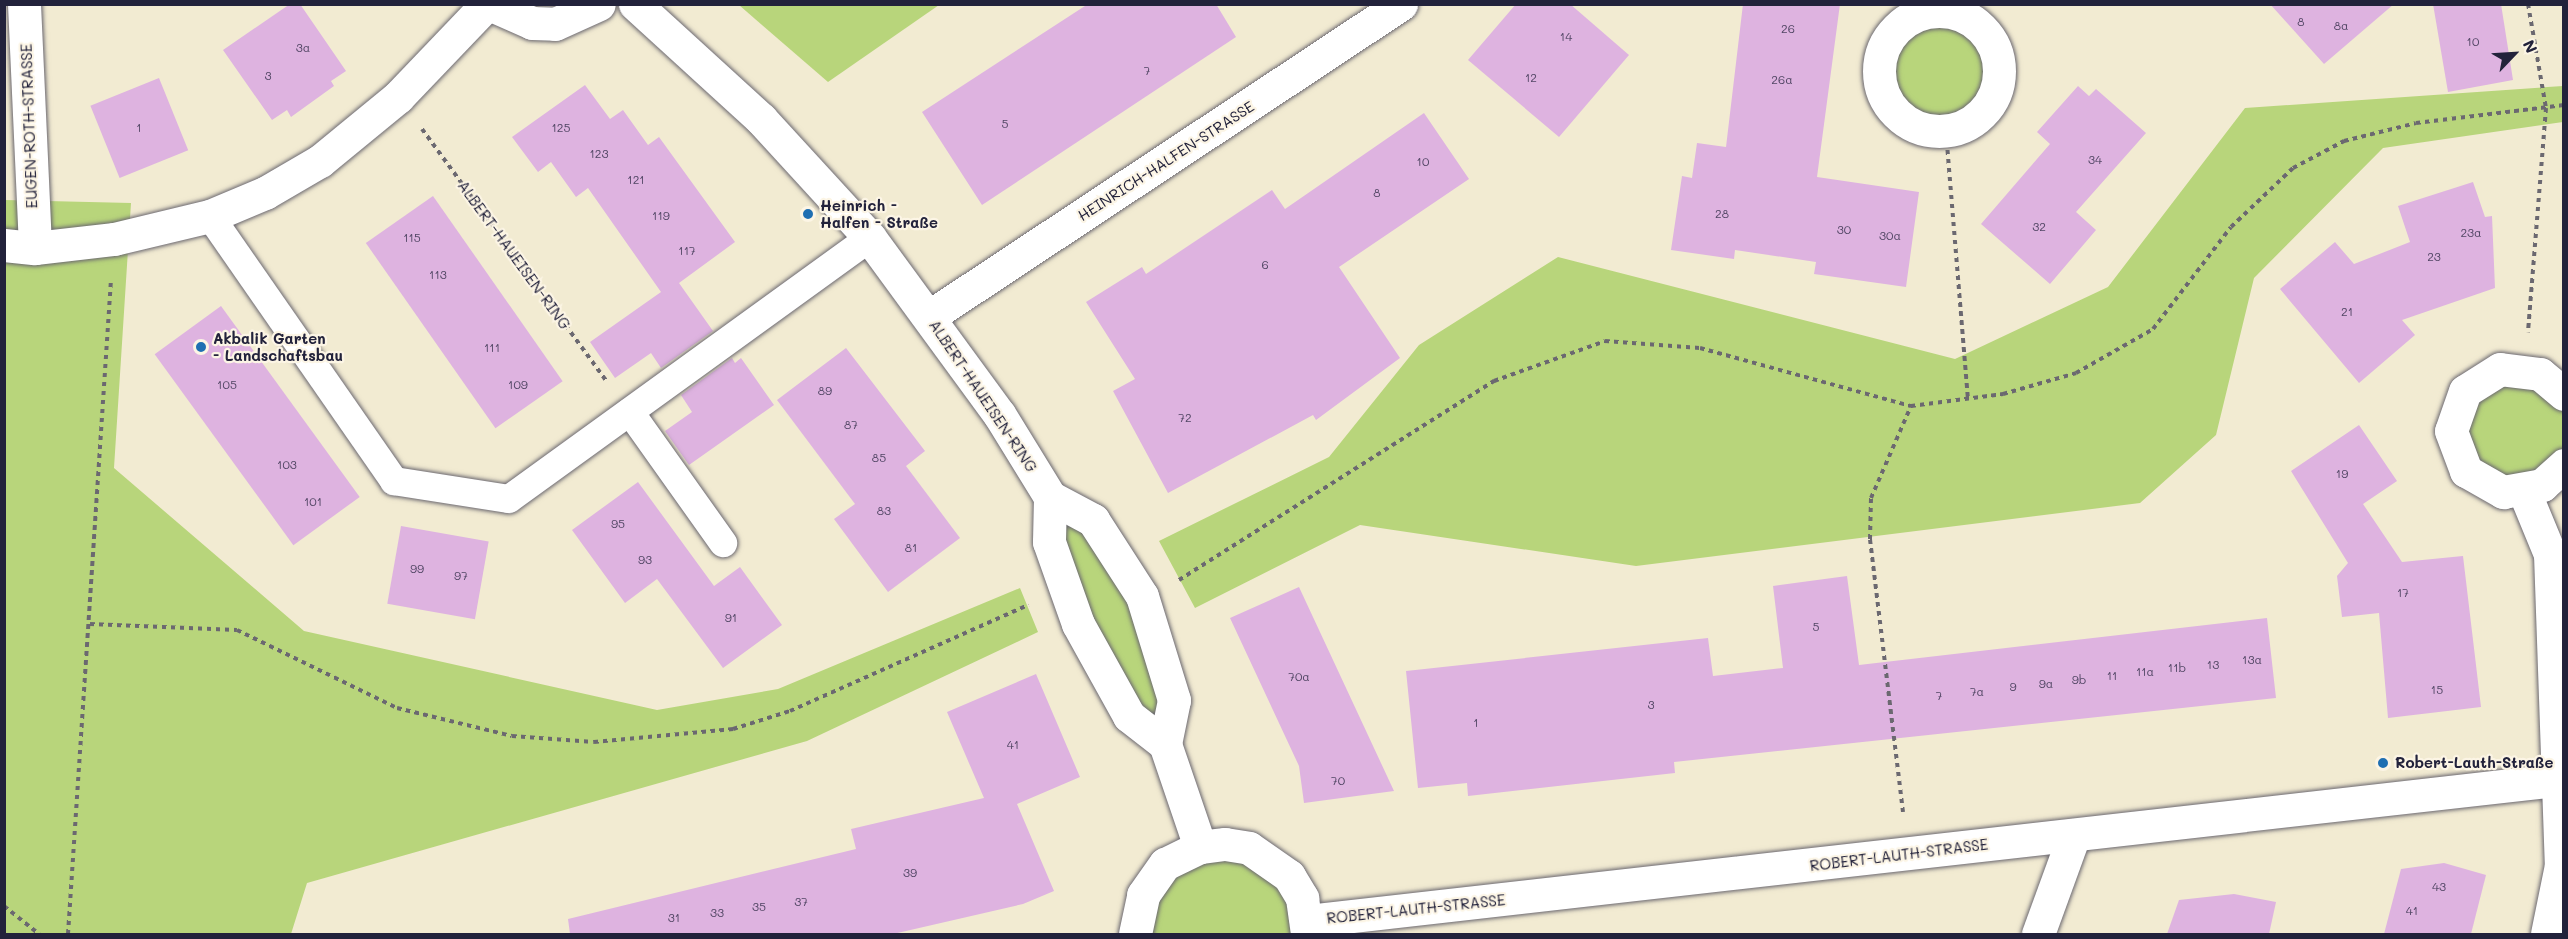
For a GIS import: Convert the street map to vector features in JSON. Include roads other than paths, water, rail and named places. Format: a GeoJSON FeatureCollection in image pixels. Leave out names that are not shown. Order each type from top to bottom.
{"type":"FeatureCollection","features":[{"type":"Feature","properties":{"kind":"street","name":"EUGEN-ROTH-STRASSE"},"geometry":{"type":"LineString","coordinates":[[20,247],[24,4]]}},
{"type":"Feature","properties":{"kind":"street"},"geometry":{"type":"LineString","coordinates":[[20,247],[114,239],[210,216],[320,161],[398,97],[488,4],[532,23],[555,24],[599,4]]}},
{"type":"Feature","properties":{"kind":"street","name":"ALBERT-HAUEISEN-RING"},"geometry":{"type":"LineString","coordinates":[[635,4],[761,119],[870,238],[930,316],[1050,497],[1093,520],[1142,596],[1174,700],[1165,744]]}},
{"type":"Feature","properties":{"kind":"street","name":"HEINRICH-HALFEN-STRASSE"},"geometry":{"type":"LineString","coordinates":[[930,316],[1401,4]]}},
{"type":"Feature","properties":{"kind":"street"},"geometry":{"type":"LineString","coordinates":[[1933,7],[1973,20],[1998,54],[2000,75],[1983,113],[1946,132],[1909,124],[1894,112],[1878,77],[1880,58],[1899,25],[1933,7]]}},
{"type":"Feature","properties":{"kind":"street"},"geometry":{"type":"LineString","coordinates":[[2564,394],[2524,369],[2500,369],[2481,377],[2464,391],[2451,431],[2466,471],[2503,492],[2524,491],[2542,485],[2564,465]]}},
{"type":"Feature","properties":{"kind":"street"},"geometry":{"type":"LineString","coordinates":[[2524,491],[2550,554],[2562,780],[2561,865],[2547,934]]}},
{"type":"Feature","properties":{"kind":"street"},"geometry":{"type":"LineString","coordinates":[[1050,497],[1048,542],[1078,624],[1130,716],[1165,744],[1200,847]]}},
{"type":"Feature","properties":{"kind":"street","name":"ROBERT-LAUTH-STRASSE"},"geometry":{"type":"LineString","coordinates":[[1308,928],[1908,854],[2562,780]]}},
{"type":"Feature","properties":{"kind":"street"},"geometry":{"type":"LineString","coordinates":[[2038,934],[2074,835]]}},
{"type":"Feature","properties":{"kind":"street"},"geometry":{"type":"LineString","coordinates":[[1135,934],[1136,913],[1153,878],[1165,864],[1200,847],[1233,845],[1271,859],[1290,876],[1308,928]]}},
{"type":"Feature","properties":{"kind":"lane"},"geometry":{"type":"LineString","coordinates":[[210,216],[394,481],[509,499],[870,238]]}},
{"type":"Feature","properties":{"kind":"lane"},"geometry":{"type":"LineString","coordinates":[[630,412],[723,543]]}},
{"type":"Feature","properties":{"kind":"place","name":"Heinrich - Halfen - Straße"},"geometry":{"type":"Point","coordinates":[808,214]}},
{"type":"Feature","properties":{"kind":"place","name":"Akbalik Garten - Landschaftsbau"},"geometry":{"type":"Point","coordinates":[201,347]}},
{"type":"Feature","properties":{"kind":"place","name":"Robert-Lauth-Straße"},"geometry":{"type":"Point","coordinates":[2383,763]}}]}
